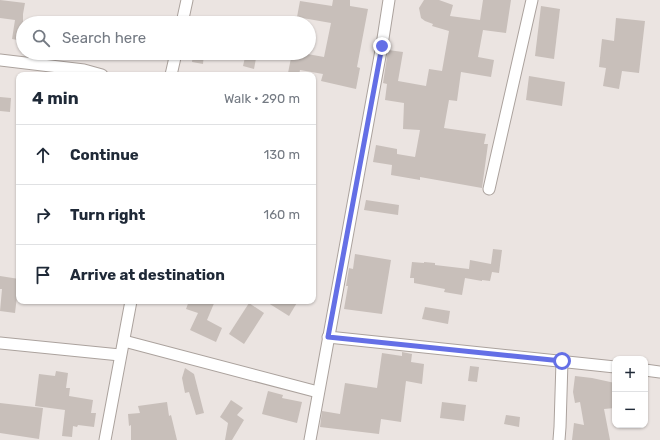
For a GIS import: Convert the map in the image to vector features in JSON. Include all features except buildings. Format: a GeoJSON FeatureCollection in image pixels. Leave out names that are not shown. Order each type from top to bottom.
{"type":"FeatureCollection","features":[{"type":"Feature","properties":{"kind":"street"},"geometry":{"type":"LineString","coordinates":[[184,16],[187,0]]}},
{"type":"Feature","properties":{"kind":"street"},"geometry":{"type":"LineString","coordinates":[[310,440],[382,46],[388,0]]}},
{"type":"Feature","properties":{"kind":"street"},"geometry":{"type":"LineString","coordinates":[[489,189],[532,0]]}},
{"type":"Feature","properties":{"kind":"street"},"geometry":{"type":"LineString","coordinates":[[0,60],[91,72]]}},
{"type":"Feature","properties":{"kind":"street"},"geometry":{"type":"LineString","coordinates":[[172,72],[174,60]]}},
{"type":"Feature","properties":{"kind":"street"},"geometry":{"type":"LineString","coordinates":[[105,440],[130,304]]}},
{"type":"Feature","properties":{"kind":"street"},"geometry":{"type":"LineString","coordinates":[[328,337],[612,367]]}},
{"type":"Feature","properties":{"kind":"street"},"geometry":{"type":"LineString","coordinates":[[124,341],[318,392]]}},
{"type":"Feature","properties":{"kind":"street"},"geometry":{"type":"LineString","coordinates":[[0,344],[120,356]]}},
{"type":"Feature","properties":{"kind":"street"},"geometry":{"type":"LineString","coordinates":[[559,440],[562,361]]}},
{"type":"Feature","properties":{"kind":"street"},"geometry":{"type":"LineString","coordinates":[[648,370],[660,372]]}},
{"type":"Feature","properties":{"kind":"route"},"geometry":{"type":"LineString","coordinates":[[382,46],[328,337],[562,361]]}}]}
